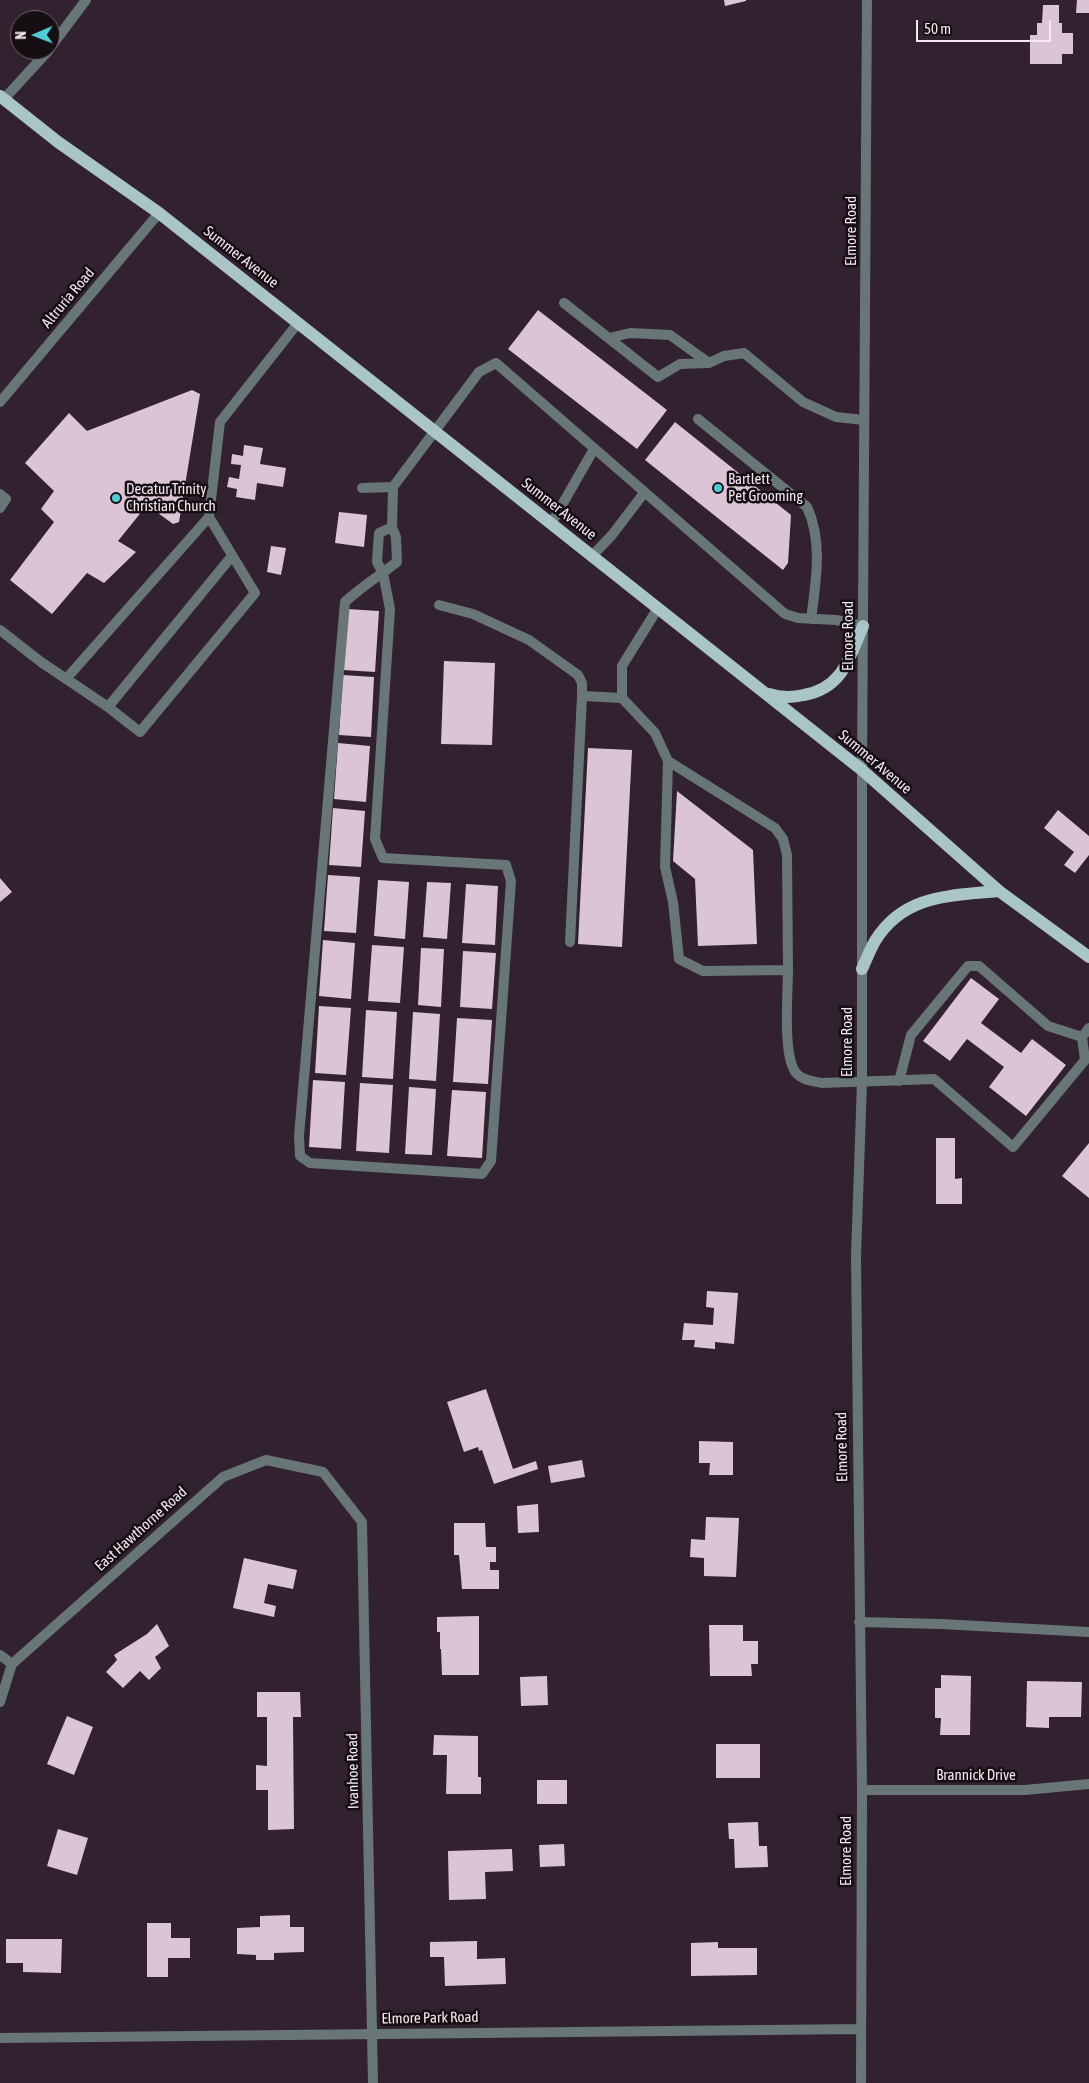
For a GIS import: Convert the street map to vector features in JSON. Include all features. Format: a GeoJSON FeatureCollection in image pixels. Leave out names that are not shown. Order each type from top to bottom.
{"type":"FeatureCollection","features":[{"type":"Feature","properties":{"kind":"main road","name":"Summer Avenue"},"geometry":{"type":"LineString","coordinates":[[2,97],[58,142],[159,213],[298,322],[862,770],[999,891],[1089,957]]}},
{"type":"Feature","properties":{"kind":"main road"},"geometry":{"type":"LineString","coordinates":[[765,692],[782,698],[796,697],[814,694],[831,686],[844,671],[863,626]]}},
{"type":"Feature","properties":{"kind":"main road"},"geometry":{"type":"LineString","coordinates":[[862,969],[874,942],[886,926],[911,906],[941,897],[999,891]]}},
{"type":"Feature","properties":{"kind":"street"},"geometry":{"type":"LineString","coordinates":[[60,34],[86,0]]}},
{"type":"Feature","properties":{"kind":"street","name":"Elmore Road"},"geometry":{"type":"LineString","coordinates":[[861,2083],[862,1790],[856,1256],[862,1082],[867,0]]}},
{"type":"Feature","properties":{"kind":"street"},"geometry":{"type":"LineString","coordinates":[[2,97],[38,60]]}},
{"type":"Feature","properties":{"kind":"street","name":"Altruria Road"},"geometry":{"type":"LineString","coordinates":[[0,402],[159,213]]}},
{"type":"Feature","properties":{"kind":"street"},"geometry":{"type":"LineString","coordinates":[[564,303],[658,377],[680,364],[709,363],[724,356],[744,353],[803,402],[836,417],[864,420]]}},
{"type":"Feature","properties":{"kind":"street"},"geometry":{"type":"LineString","coordinates":[[66,680],[209,517],[220,422],[298,322]]}},
{"type":"Feature","properties":{"kind":"street"},"geometry":{"type":"LineString","coordinates":[[609,338],[630,332],[670,335],[709,363]]}},
{"type":"Feature","properties":{"kind":"street"},"geometry":{"type":"LineString","coordinates":[[392,527],[379,533],[377,562],[382,573],[390,609],[375,839],[383,858],[506,865],[511,881],[491,1161],[482,1174],[310,1163],[300,1156],[299,1136],[345,602],[362,586],[382,573],[396,562],[396,537],[392,527],[393,487],[479,372],[496,363],[786,614],[798,618],[836,620],[863,626]]}},
{"type":"Feature","properties":{"kind":"street"},"geometry":{"type":"LineString","coordinates":[[698,419],[807,507],[814,522],[817,562],[811,619]]}},
{"type":"Feature","properties":{"kind":"street"},"geometry":{"type":"LineString","coordinates":[[551,524],[594,449]]}},
{"type":"Feature","properties":{"kind":"street"},"geometry":{"type":"LineString","coordinates":[[362,488],[393,487]]}},
{"type":"Feature","properties":{"kind":"street"},"geometry":{"type":"LineString","coordinates":[[592,556],[612,535],[644,492]]}},
{"type":"Feature","properties":{"kind":"street"},"geometry":{"type":"LineString","coordinates":[[0,494],[6,500],[0,508]]}},
{"type":"Feature","properties":{"kind":"street"},"geometry":{"type":"LineString","coordinates":[[0,630],[41,662],[108,707],[140,732],[255,593],[209,517]]}},
{"type":"Feature","properties":{"kind":"street"},"geometry":{"type":"LineString","coordinates":[[108,707],[232,556]]}},
{"type":"Feature","properties":{"kind":"street"},"geometry":{"type":"LineString","coordinates":[[439,604],[473,614],[529,640],[578,675],[582,682],[570,942]]}},
{"type":"Feature","properties":{"kind":"street"},"geometry":{"type":"LineString","coordinates":[[622,698],[622,666],[658,608]]}},
{"type":"Feature","properties":{"kind":"street"},"geometry":{"type":"LineString","coordinates":[[582,696],[622,698],[656,733],[668,761],[665,867],[673,902],[679,959],[703,971],[788,970]]}},
{"type":"Feature","properties":{"kind":"street"},"geometry":{"type":"LineString","coordinates":[[668,761],[775,828],[783,839],[787,855],[789,1055],[795,1072],[804,1080],[822,1083],[934,1079],[1013,1147],[1085,1060],[1082,1037],[1089,1028]]}},
{"type":"Feature","properties":{"kind":"street"},"geometry":{"type":"LineString","coordinates":[[899,1081],[911,1035],[968,966],[979,966],[1048,1026],[1082,1037]]}},
{"type":"Feature","properties":{"kind":"street","name":"East Hawthorne Road"},"geometry":{"type":"LineString","coordinates":[[12,1664],[223,1477],[266,1460],[323,1472]]}},
{"type":"Feature","properties":{"kind":"street","name":"Ivanhoe Road"},"geometry":{"type":"LineString","coordinates":[[323,1472],[362,1522],[374,2083]]}},
{"type":"Feature","properties":{"kind":"street"},"geometry":{"type":"LineString","coordinates":[[859,1622],[942,1624],[1003,1629],[1089,1632]]}},
{"type":"Feature","properties":{"kind":"street"},"geometry":{"type":"LineString","coordinates":[[0,1654],[12,1664],[0,1702]]}},
{"type":"Feature","properties":{"kind":"street","name":"Brannick Drive"},"geometry":{"type":"LineString","coordinates":[[862,1790],[1025,1790],[1089,1784]]}},
{"type":"Feature","properties":{"kind":"street","name":"Elmore Park Road"},"geometry":{"type":"LineString","coordinates":[[0,2038],[860,2029]]}},
{"type":"Feature","properties":{"kind":"building"},"geometry":{"type":"Polygon","coordinates":[[[724,0],[746,0],[746,1],[725,6],[724,0]]]}},
{"type":"Feature","properties":{"kind":"building"},"geometry":{"type":"Polygon","coordinates":[[[1077,0],[1089,0],[1089,13],[1076,13],[1077,0]]]}},
{"type":"Feature","properties":{"kind":"building"},"geometry":{"type":"Polygon","coordinates":[[[1043,5],[1059,5],[1059,23],[1062,23],[1062,33],[1073,33],[1073,54],[1062,54],[1062,64],[1030,64],[1030,35],[1037,35],[1037,23],[1042,23],[1043,5]]]}},
{"type":"Feature","properties":{"kind":"building"},"geometry":{"type":"Polygon","coordinates":[[[538,310],[667,410],[637,449],[508,349],[538,310]]]}},
{"type":"Feature","properties":{"kind":"building","name":"Decatur Trinity Christian Church"},"geometry":{"type":"Polygon","coordinates":[[[192,390],[200,394],[179,522],[173,524],[147,505],[118,541],[136,552],[104,583],[87,573],[52,614],[10,580],[54,522],[41,509],[54,491],[25,463],[69,413],[87,431],[192,390]]]}},
{"type":"Feature","properties":{"kind":"building","name":"Bartlett Pet Grooming"},"geometry":{"type":"Polygon","coordinates":[[[675,422],[791,515],[788,563],[783,570],[645,460],[675,422]]]}},
{"type":"Feature","properties":{"kind":"building"},"geometry":{"type":"Polygon","coordinates":[[[244,445],[263,448],[260,464],[286,468],[283,487],[257,483],[255,500],[236,497],[237,489],[227,487],[229,477],[239,479],[241,465],[231,464],[232,454],[243,456],[244,445]]]}},
{"type":"Feature","properties":{"kind":"building"},"geometry":{"type":"Polygon","coordinates":[[[339,512],[367,515],[364,547],[335,543],[339,512]]]}},
{"type":"Feature","properties":{"kind":"building"},"geometry":{"type":"Polygon","coordinates":[[[271,546],[286,548],[281,575],[267,572],[271,546]]]}},
{"type":"Feature","properties":{"kind":"building"},"geometry":{"type":"Polygon","coordinates":[[[347,609],[379,611],[375,672],[343,670],[347,609]]]}},
{"type":"Feature","properties":{"kind":"building"},"geometry":{"type":"Polygon","coordinates":[[[444,661],[495,663],[492,745],[441,744],[444,661]]]}},
{"type":"Feature","properties":{"kind":"building"},"geometry":{"type":"Polygon","coordinates":[[[343,675],[374,677],[371,737],[339,735],[343,675]]]}},
{"type":"Feature","properties":{"kind":"building"},"geometry":{"type":"Polygon","coordinates":[[[338,743],[370,746],[366,802],[334,799],[338,743]]]}},
{"type":"Feature","properties":{"kind":"building"},"geometry":{"type":"Polygon","coordinates":[[[588,748],[632,750],[622,947],[578,944],[588,748]]]}},
{"type":"Feature","properties":{"kind":"building"},"geometry":{"type":"Polygon","coordinates":[[[677,791],[753,850],[757,944],[698,946],[695,879],[673,861],[677,791]]]}},
{"type":"Feature","properties":{"kind":"building"},"geometry":{"type":"Polygon","coordinates":[[[333,808],[365,811],[361,867],[329,865],[333,808]]]}},
{"type":"Feature","properties":{"kind":"building"},"geometry":{"type":"Polygon","coordinates":[[[1058,810],[1089,836],[1089,855],[1075,873],[1064,865],[1074,852],[1044,828],[1058,810]]]}},
{"type":"Feature","properties":{"kind":"building"},"geometry":{"type":"Polygon","coordinates":[[[328,875],[360,877],[356,933],[324,931],[328,875]]]}},
{"type":"Feature","properties":{"kind":"building"},"geometry":{"type":"Polygon","coordinates":[[[0,878],[12,892],[0,902],[0,878]]]}},
{"type":"Feature","properties":{"kind":"building"},"geometry":{"type":"Polygon","coordinates":[[[378,880],[409,882],[405,939],[374,936],[378,880]]]}},
{"type":"Feature","properties":{"kind":"building"},"geometry":{"type":"Polygon","coordinates":[[[427,882],[451,883],[447,939],[423,937],[427,882]]]}},
{"type":"Feature","properties":{"kind":"building"},"geometry":{"type":"Polygon","coordinates":[[[466,884],[498,886],[495,945],[462,943],[466,884]]]}},
{"type":"Feature","properties":{"kind":"building"},"geometry":{"type":"Polygon","coordinates":[[[323,940],[355,943],[351,999],[319,996],[323,940]]]}},
{"type":"Feature","properties":{"kind":"building"},"geometry":{"type":"Polygon","coordinates":[[[372,945],[404,947],[400,1003],[368,1001],[372,945]]]}},
{"type":"Feature","properties":{"kind":"building"},"geometry":{"type":"Polygon","coordinates":[[[421,948],[444,949],[441,1007],[418,1005],[421,948]]]}},
{"type":"Feature","properties":{"kind":"building"},"geometry":{"type":"Polygon","coordinates":[[[463,951],[496,953],[492,1009],[460,1007],[463,951]]]}},
{"type":"Feature","properties":{"kind":"building"},"geometry":{"type":"Polygon","coordinates":[[[971,978],[999,999],[981,1023],[1021,1053],[1032,1039],[1066,1065],[1026,1116],[989,1087],[1004,1067],[967,1039],[950,1061],[923,1041],[971,978]]]}},
{"type":"Feature","properties":{"kind":"building"},"geometry":{"type":"Polygon","coordinates":[[[319,1006],[351,1008],[346,1075],[315,1073],[319,1006]]]}},
{"type":"Feature","properties":{"kind":"building"},"geometry":{"type":"Polygon","coordinates":[[[366,1010],[397,1012],[393,1079],[362,1077],[366,1010]]]}},
{"type":"Feature","properties":{"kind":"building"},"geometry":{"type":"Polygon","coordinates":[[[413,1012],[440,1014],[436,1081],[409,1079],[413,1012]]]}},
{"type":"Feature","properties":{"kind":"building"},"geometry":{"type":"Polygon","coordinates":[[[457,1018],[492,1020],[488,1084],[453,1082],[457,1018]]]}},
{"type":"Feature","properties":{"kind":"building"},"geometry":{"type":"Polygon","coordinates":[[[313,1080],[345,1082],[341,1149],[309,1147],[313,1080]]]}},
{"type":"Feature","properties":{"kind":"building"},"geometry":{"type":"Polygon","coordinates":[[[360,1083],[393,1085],[389,1153],[356,1151],[360,1083]]]}},
{"type":"Feature","properties":{"kind":"building"},"geometry":{"type":"Polygon","coordinates":[[[409,1087],[436,1089],[432,1155],[405,1154],[409,1087]]]}},
{"type":"Feature","properties":{"kind":"building"},"geometry":{"type":"Polygon","coordinates":[[[452,1090],[486,1092],[482,1158],[447,1156],[452,1090]]]}},
{"type":"Feature","properties":{"kind":"building"},"geometry":{"type":"Polygon","coordinates":[[[936,1138],[955,1138],[955,1179],[962,1178],[962,1204],[936,1204],[936,1138]]]}},
{"type":"Feature","properties":{"kind":"building"},"geometry":{"type":"Polygon","coordinates":[[[1089,1143],[1089,1198],[1062,1176],[1089,1143]]]}},
{"type":"Feature","properties":{"kind":"building"},"geometry":{"type":"Polygon","coordinates":[[[707,1291],[738,1293],[734,1344],[715,1342],[715,1349],[694,1347],[695,1340],[682,1340],[684,1323],[713,1325],[714,1308],[706,1307],[707,1291]]]}},
{"type":"Feature","properties":{"kind":"building"},"geometry":{"type":"Polygon","coordinates":[[[486,1389],[513,1469],[536,1461],[538,1469],[494,1484],[482,1450],[479,1451],[478,1447],[464,1452],[447,1402],[486,1389]]]}},
{"type":"Feature","properties":{"kind":"building"},"geometry":{"type":"Polygon","coordinates":[[[699,1441],[733,1442],[733,1475],[709,1475],[710,1463],[699,1463],[699,1441]]]}},
{"type":"Feature","properties":{"kind":"building"},"geometry":{"type":"Polygon","coordinates":[[[582,1460],[585,1477],[551,1483],[548,1466],[582,1460]]]}},
{"type":"Feature","properties":{"kind":"building"},"geometry":{"type":"Polygon","coordinates":[[[538,1504],[539,1532],[518,1533],[517,1506],[538,1504]]]}},
{"type":"Feature","properties":{"kind":"building"},"geometry":{"type":"Polygon","coordinates":[[[706,1517],[739,1518],[736,1577],[704,1576],[704,1558],[690,1557],[691,1539],[705,1540],[706,1517]]]}},
{"type":"Feature","properties":{"kind":"building"},"geometry":{"type":"Polygon","coordinates":[[[454,1523],[485,1523],[486,1547],[496,1547],[496,1562],[490,1562],[490,1570],[499,1570],[499,1589],[462,1589],[459,1555],[454,1555],[454,1523]]]}},
{"type":"Feature","properties":{"kind":"building"},"geometry":{"type":"Polygon","coordinates":[[[244,1558],[297,1570],[293,1589],[268,1584],[264,1603],[276,1606],[274,1617],[233,1608],[244,1558]]]}},
{"type":"Feature","properties":{"kind":"building"},"geometry":{"type":"Polygon","coordinates":[[[479,1616],[479,1675],[442,1675],[440,1632],[437,1632],[437,1617],[479,1616]]]}},
{"type":"Feature","properties":{"kind":"building"},"geometry":{"type":"Polygon","coordinates":[[[157,1624],[169,1646],[155,1657],[161,1668],[149,1680],[140,1671],[123,1688],[106,1672],[117,1660],[114,1655],[147,1634],[157,1624]]]}},
{"type":"Feature","properties":{"kind":"building"},"geometry":{"type":"Polygon","coordinates":[[[709,1625],[743,1625],[743,1641],[758,1641],[758,1664],[751,1664],[752,1676],[710,1676],[709,1625]]]}},
{"type":"Feature","properties":{"kind":"building"},"geometry":{"type":"Polygon","coordinates":[[[941,1675],[971,1676],[970,1735],[940,1735],[941,1718],[935,1718],[935,1688],[941,1688],[941,1675]]]}},
{"type":"Feature","properties":{"kind":"building"},"geometry":{"type":"Polygon","coordinates":[[[547,1676],[548,1705],[521,1706],[520,1677],[547,1676]]]}},
{"type":"Feature","properties":{"kind":"building"},"geometry":{"type":"Polygon","coordinates":[[[1027,1681],[1082,1682],[1081,1717],[1049,1717],[1049,1728],[1026,1727],[1027,1681]]]}},
{"type":"Feature","properties":{"kind":"building"},"geometry":{"type":"Polygon","coordinates":[[[257,1692],[300,1692],[301,1717],[293,1717],[294,1829],[268,1830],[268,1790],[256,1790],[256,1765],[267,1766],[267,1717],[257,1717],[257,1692]]]}},
{"type":"Feature","properties":{"kind":"building"},"geometry":{"type":"Polygon","coordinates":[[[67,1716],[93,1727],[74,1775],[47,1764],[67,1716]]]}},
{"type":"Feature","properties":{"kind":"building"},"geometry":{"type":"Polygon","coordinates":[[[434,1735],[478,1736],[478,1777],[481,1777],[481,1794],[446,1794],[447,1755],[433,1755],[434,1735]]]}},
{"type":"Feature","properties":{"kind":"building"},"geometry":{"type":"Polygon","coordinates":[[[716,1744],[760,1744],[760,1778],[716,1778],[716,1744]]]}},
{"type":"Feature","properties":{"kind":"building"},"geometry":{"type":"Polygon","coordinates":[[[537,1780],[567,1780],[567,1804],[537,1804],[537,1780]]]}},
{"type":"Feature","properties":{"kind":"building"},"geometry":{"type":"Polygon","coordinates":[[[758,1822],[759,1846],[767,1846],[768,1867],[735,1868],[734,1839],[729,1839],[728,1823],[758,1822]]]}},
{"type":"Feature","properties":{"kind":"building"},"geometry":{"type":"Polygon","coordinates":[[[58,1829],[88,1838],[77,1875],[47,1866],[58,1829]]]}},
{"type":"Feature","properties":{"kind":"building"},"geometry":{"type":"Polygon","coordinates":[[[564,1844],[565,1866],[540,1867],[539,1845],[564,1844]]]}},
{"type":"Feature","properties":{"kind":"building"},"geometry":{"type":"Polygon","coordinates":[[[512,1849],[513,1871],[485,1872],[486,1899],[449,1900],[448,1851],[512,1849]]]}},
{"type":"Feature","properties":{"kind":"building"},"geometry":{"type":"Polygon","coordinates":[[[290,1915],[290,1927],[304,1927],[304,1952],[274,1953],[274,1960],[256,1960],[256,1955],[237,1954],[237,1928],[260,1927],[260,1916],[290,1915]]]}},
{"type":"Feature","properties":{"kind":"building"},"geometry":{"type":"Polygon","coordinates":[[[147,1923],[171,1923],[171,1938],[190,1938],[190,1958],[168,1958],[168,1977],[147,1977],[147,1923]]]}},
{"type":"Feature","properties":{"kind":"building"},"geometry":{"type":"Polygon","coordinates":[[[6,1939],[62,1939],[61,1973],[23,1972],[23,1963],[6,1963],[6,1939]]]}},
{"type":"Feature","properties":{"kind":"building"},"geometry":{"type":"Polygon","coordinates":[[[477,1941],[477,1959],[505,1958],[506,1984],[445,1986],[444,1957],[430,1957],[430,1942],[477,1941]]]}},
{"type":"Feature","properties":{"kind":"building"},"geometry":{"type":"Polygon","coordinates":[[[718,1942],[718,1948],[757,1948],[757,1975],[691,1976],[691,1943],[718,1942]]]}},
{"type":"Feature","properties":{"kind":"place","name":"Bartlett Pet Grooming"},"geometry":{"type":"Point","coordinates":[718,488]}},
{"type":"Feature","properties":{"kind":"place","name":"Decatur Trinity Christian Church"},"geometry":{"type":"Point","coordinates":[116,498]}}]}
